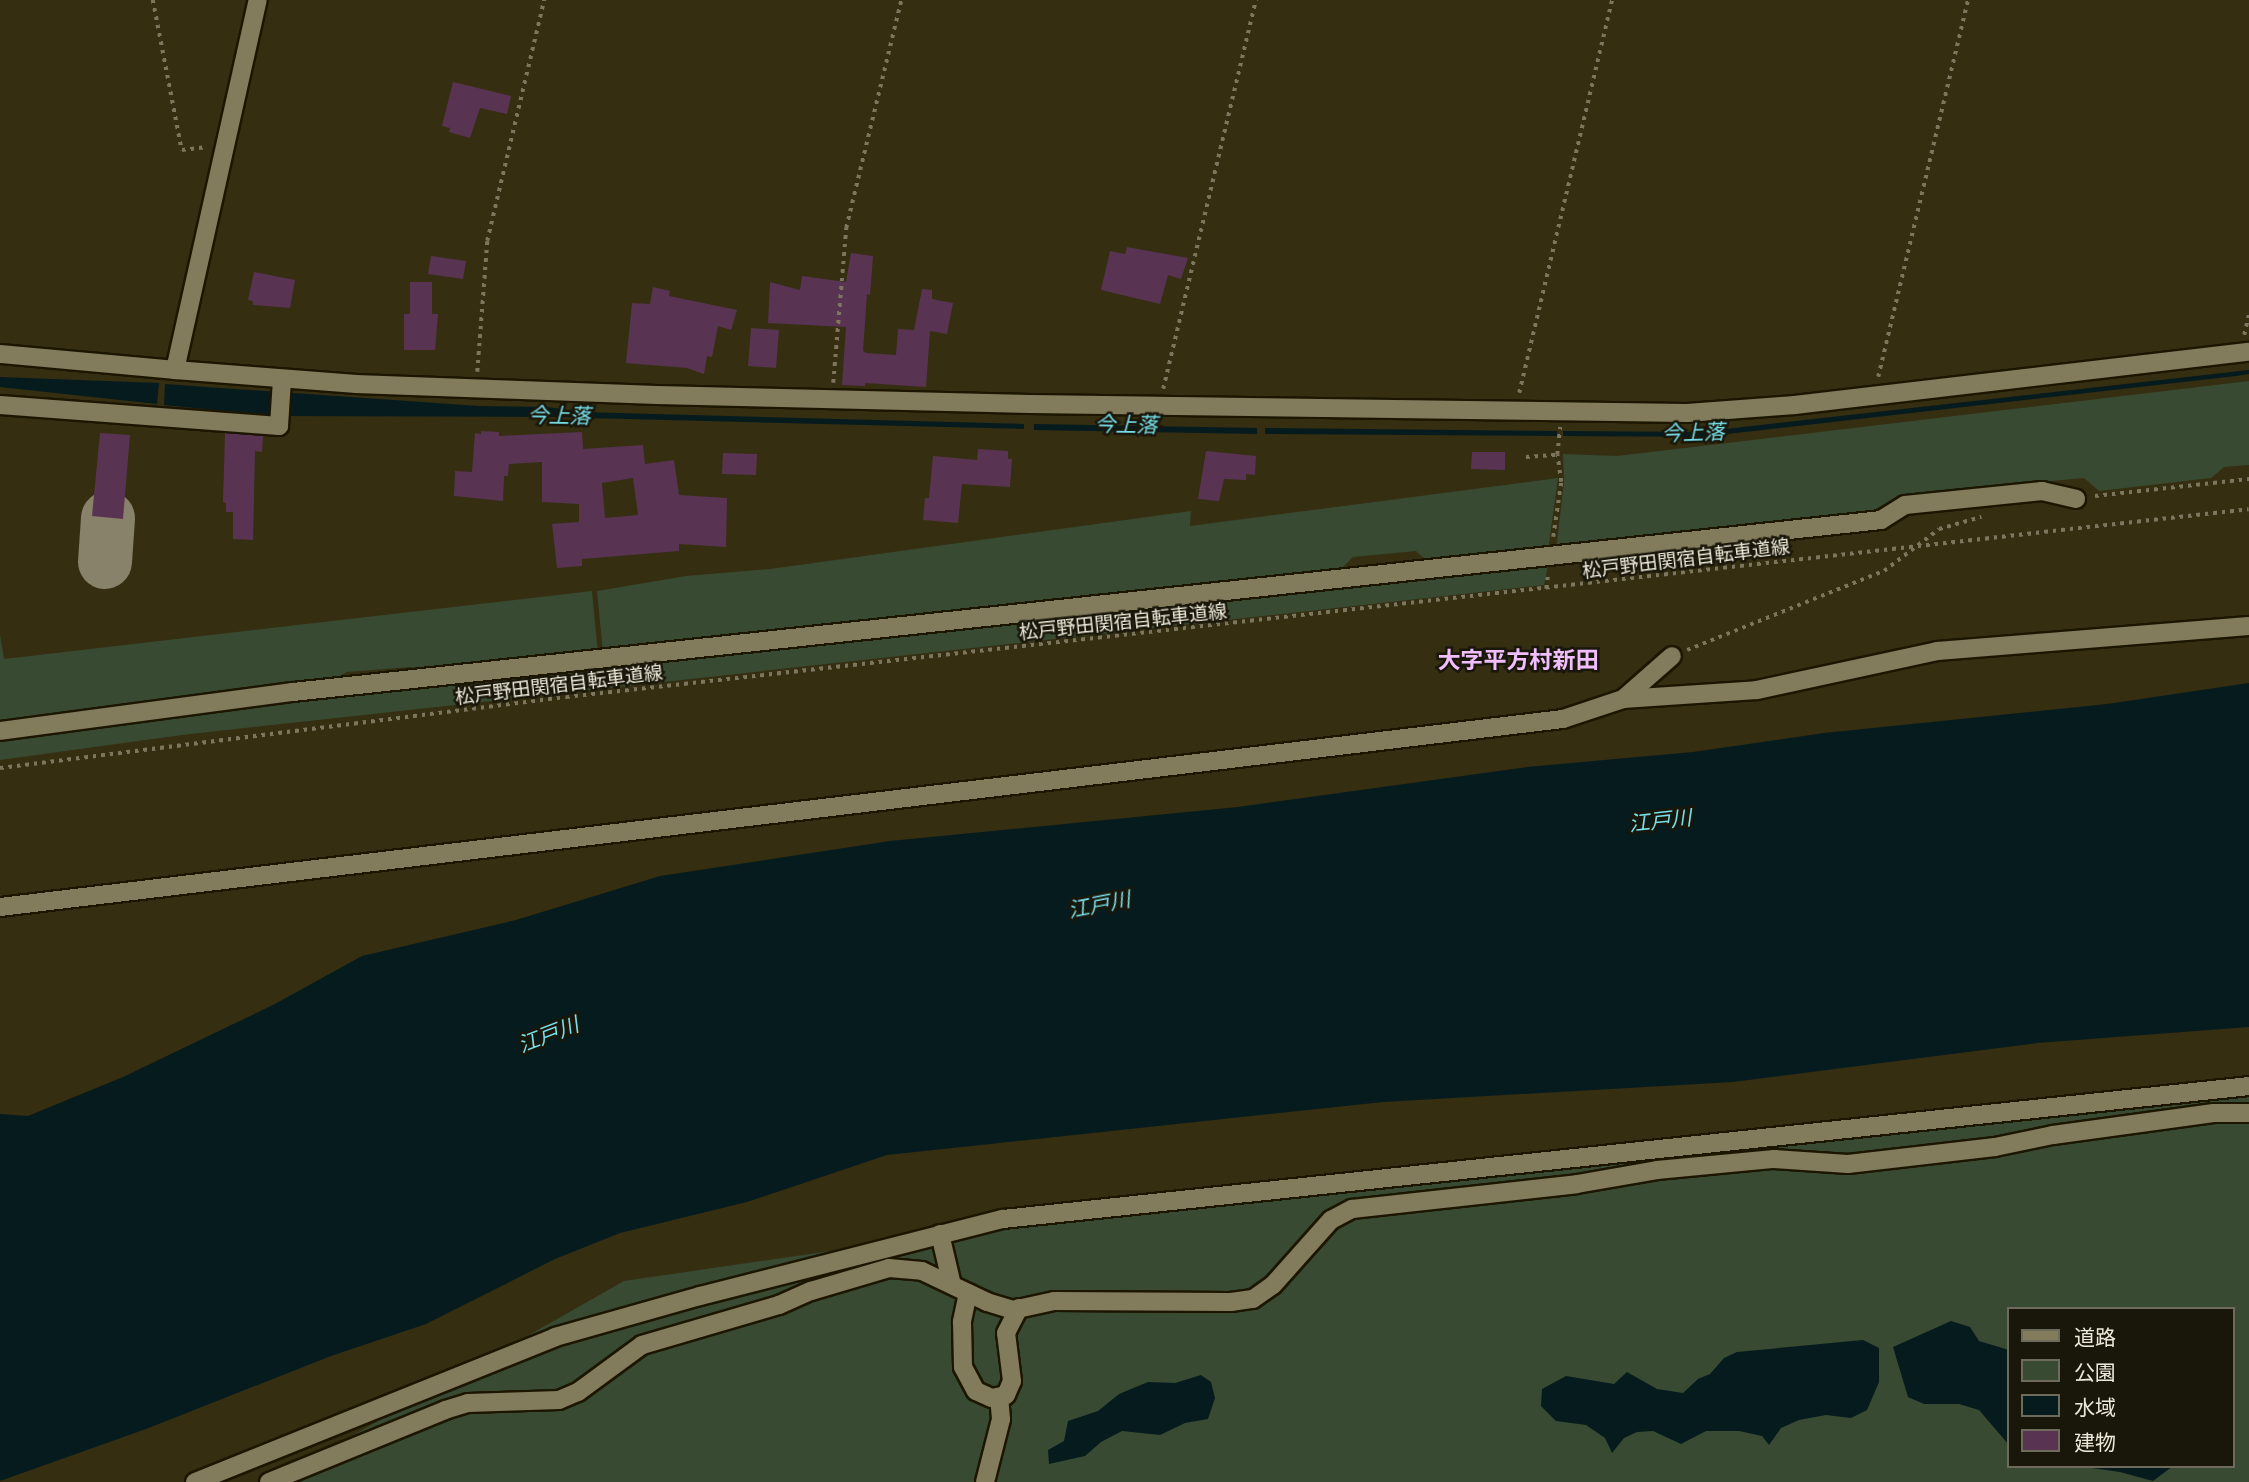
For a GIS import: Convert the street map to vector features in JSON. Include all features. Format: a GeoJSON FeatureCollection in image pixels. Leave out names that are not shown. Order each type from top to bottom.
{"type":"FeatureCollection","features":[{"type":"Feature","properties":{"kind":"street"},"geometry":{"type":"LineString","coordinates":[[175,370],[258,0]]}},
{"type":"Feature","properties":{"kind":"street"},"geometry":{"type":"LineString","coordinates":[[0,354],[281,382],[832,399],[1710,412],[1874,396],[2249,352]]}},
{"type":"Feature","properties":{"kind":"street"},"geometry":{"type":"LineString","coordinates":[[0,405],[279,426],[281,382]]}},
{"type":"Feature","properties":{"kind":"street"},"geometry":{"type":"LineString","coordinates":[[0,731],[332,688],[1881,520],[1905,505],[2042,491],[2076,499]]}},
{"type":"Feature","properties":{"kind":"street"},"geometry":{"type":"LineString","coordinates":[[0,906],[1563,719],[1623,699],[1757,690],[1937,651],[2249,626]]}},
{"type":"Feature","properties":{"kind":"street"},"geometry":{"type":"LineString","coordinates":[[1623,699],[1672,656]]}},
{"type":"Feature","properties":{"kind":"street"},"geometry":{"type":"LineString","coordinates":[[195,1482],[555,1337],[940,1234],[1040,1213],[2249,1086]]}},
{"type":"Feature","properties":{"kind":"street"},"geometry":{"type":"LineString","coordinates":[[269,1482],[445,1409],[468,1403],[559,1399],[578,1392],[642,1345],[779,1305],[811,1291],[889,1268],[922,1271],[1013,1310],[1054,1301],[1231,1302],[1253,1298],[1273,1284],[1331,1220],[1352,1209],[1577,1184],[1657,1170],[1774,1159],[1848,1164],[1995,1146],[2053,1135],[2214,1113],[2249,1113]]}},
{"type":"Feature","properties":{"kind":"street"},"geometry":{"type":"LineString","coordinates":[[940,1234],[960,1289],[963,1367],[976,1391],[992,1398],[1006,1395],[1012,1381],[1006,1333],[1019,1308]]}},
{"type":"Feature","properties":{"kind":"street"},"geometry":{"type":"LineString","coordinates":[[985,1482],[1001,1419],[999,1397]]}},
{"type":"Feature","properties":{"kind":"path"},"geometry":{"type":"LineString","coordinates":[[153,0],[182,150],[225,144]]}},
{"type":"Feature","properties":{"kind":"path"},"geometry":{"type":"LineString","coordinates":[[476,388],[487,242],[544,0]]}},
{"type":"Feature","properties":{"kind":"path"},"geometry":{"type":"LineString","coordinates":[[832,399],[846,228],[901,0]]}},
{"type":"Feature","properties":{"kind":"path"},"geometry":{"type":"LineString","coordinates":[[1160,405],[1256,0]]}},
{"type":"Feature","properties":{"kind":"path"},"geometry":{"type":"LineString","coordinates":[[1514,411],[1612,0]]}},
{"type":"Feature","properties":{"kind":"path"},"geometry":{"type":"LineString","coordinates":[[1874,396],[1968,0]]}},
{"type":"Feature","properties":{"kind":"path"},"geometry":{"type":"LineString","coordinates":[[1561,421],[1557,455],[1561,482]]}},
{"type":"Feature","properties":{"kind":"path"},"geometry":{"type":"LineString","coordinates":[[1526,457],[1557,455]]}},
{"type":"Feature","properties":{"kind":"path"},"geometry":{"type":"LineString","coordinates":[[2076,499],[2249,479]]}},
{"type":"Feature","properties":{"kind":"path","name":"松戸野田関宿自転車道線"},"geometry":{"type":"LineString","coordinates":[[0,768],[566,697],[1546,590],[2249,509]]}},
{"type":"Feature","properties":{"kind":"path"},"geometry":{"type":"LineString","coordinates":[[1672,656],[1884,571],[1939,529],[1992,514]]}},
{"type":"Feature","properties":{"kind":"green space"},"geometry":{"type":"Polygon","coordinates":[[[2249,381],[2249,465],[2224,467],[2211,478],[2099,491],[2084,478],[2018,484],[1901,501],[1880,515],[1556,550],[1564,482],[1563,454],[1617,456],[2249,381]]]}},
{"type":"Feature","properties":{"kind":"green space"},"geometry":{"type":"Polygon","coordinates":[[[1558,478],[1548,551],[1429,563],[1416,551],[1353,557],[1335,575],[603,653],[597,591],[686,576],[770,569],[1191,511],[1190,526],[1558,478]]]}},
{"type":"Feature","properties":{"kind":"green space"},"geometry":{"type":"Polygon","coordinates":[[[1549,560],[1544,585],[182,735],[0,760],[0,739],[151,721],[308,695],[1549,560]]]}},
{"type":"Feature","properties":{"kind":"green space"},"geometry":{"type":"Polygon","coordinates":[[[592,591],[598,654],[437,671],[410,667],[347,672],[324,684],[0,727],[0,635],[4,659],[592,591]]]}},
{"type":"Feature","properties":{"kind":"green space"},"geometry":{"type":"Polygon","coordinates":[[[2249,1078],[2249,1482],[271,1482],[624,1281],[960,1232],[1999,1102],[2249,1078]]]}},
{"type":"Feature","properties":{"kind":"water","name":"今上落"},"geometry":{"type":"Polygon","coordinates":[[[2249,370],[2249,374],[2236,376],[1701,437],[1563,436],[1563,431],[1699,432],[2249,370]]]}},
{"type":"Feature","properties":{"kind":"water"},"geometry":{"type":"Polygon","coordinates":[[[0,377],[159,383],[157,404],[0,387],[0,377]]]}},
{"type":"Feature","properties":{"kind":"water","name":"今上落"},"geometry":{"type":"Polygon","coordinates":[[[165,384],[479,406],[548,407],[581,412],[1024,424],[1024,429],[549,417],[273,416],[164,405],[165,384]]]}},
{"type":"Feature","properties":{"kind":"water"},"geometry":{"type":"Polygon","coordinates":[[[1034,424],[1257,428],[1257,434],[1034,430],[1034,424]]]}},
{"type":"Feature","properties":{"kind":"water"},"geometry":{"type":"Polygon","coordinates":[[[1265,428],[1557,431],[1557,436],[1265,434],[1265,428]]]}},
{"type":"Feature","properties":{"kind":"water","name":"江戸川"},"geometry":{"type":"Polygon","coordinates":[[[2249,683],[2249,1027],[2037,1043],[1733,1082],[1383,1102],[887,1155],[747,1202],[620,1233],[555,1259],[426,1324],[331,1356],[146,1429],[0,1481],[0,1114],[28,1116],[123,1077],[273,1005],[362,956],[516,920],[660,876],[890,841],[1238,807],[1527,767],[1693,752],[1824,733],[2107,704],[2249,683]]]}},
{"type":"Feature","properties":{"kind":"water"},"geometry":{"type":"Polygon","coordinates":[[[1951,1321],[1970,1327],[1979,1341],[2008,1350],[2008,1444],[1979,1410],[1959,1404],[1924,1404],[1908,1397],[1893,1347],[1951,1321]]]}},
{"type":"Feature","properties":{"kind":"water"},"geometry":{"type":"Polygon","coordinates":[[[1863,1340],[1879,1348],[1879,1382],[1867,1410],[1851,1418],[1826,1415],[1799,1420],[1781,1428],[1769,1445],[1762,1436],[1739,1431],[1706,1431],[1681,1444],[1653,1431],[1637,1432],[1624,1438],[1612,1453],[1605,1438],[1586,1425],[1556,1421],[1541,1406],[1542,1389],[1566,1376],[1614,1384],[1627,1372],[1657,1389],[1683,1393],[1698,1379],[1710,1374],[1724,1358],[1737,1352],[1863,1340]]]}},
{"type":"Feature","properties":{"kind":"water"},"geometry":{"type":"Polygon","coordinates":[[[1201,1375],[1211,1382],[1215,1398],[1208,1419],[1185,1423],[1160,1435],[1122,1431],[1101,1442],[1085,1456],[1049,1464],[1048,1450],[1064,1441],[1068,1421],[1098,1411],[1119,1394],[1148,1382],[1175,1383],[1201,1375]]]}},
{"type":"Feature","properties":{"kind":"water"},"geometry":{"type":"Polygon","coordinates":[[[2092,1468],[2170,1468],[2153,1481],[2092,1468]]]}},
{"type":"Feature","properties":{"kind":"building"},"geometry":{"type":"Polygon","coordinates":[[[453,82],[511,96],[507,114],[480,108],[470,138],[449,132],[450,128],[442,126],[453,82]]]}},
{"type":"Feature","properties":{"kind":"building"},"geometry":{"type":"Polygon","coordinates":[[[1127,247],[1188,258],[1181,279],[1168,275],[1160,304],[1101,290],[1110,251],[1125,254],[1127,247]]]}},
{"type":"Feature","properties":{"kind":"building"},"geometry":{"type":"Polygon","coordinates":[[[851,253],[873,256],[870,295],[867,294],[863,351],[866,353],[896,355],[898,329],[914,330],[922,289],[932,290],[932,299],[953,303],[947,334],[930,331],[926,387],[865,383],[865,386],[842,385],[846,327],[768,323],[770,282],[800,290],[802,276],[846,282],[851,253]]]}},
{"type":"Feature","properties":{"kind":"building"},"geometry":{"type":"Polygon","coordinates":[[[431,256],[466,261],[463,279],[428,274],[431,256]]]}},
{"type":"Feature","properties":{"kind":"building"},"geometry":{"type":"Polygon","coordinates":[[[254,272],[295,280],[290,308],[253,305],[253,301],[248,300],[254,272]]]}},
{"type":"Feature","properties":{"kind":"building"},"geometry":{"type":"Polygon","coordinates":[[[410,282],[432,282],[432,314],[438,314],[435,350],[404,350],[404,314],[410,314],[410,282]]]}},
{"type":"Feature","properties":{"kind":"building"},"geometry":{"type":"Polygon","coordinates":[[[653,287],[670,291],[669,296],[737,310],[731,330],[718,326],[712,357],[707,356],[704,374],[687,368],[626,363],[632,303],[650,304],[653,287]]]}},
{"type":"Feature","properties":{"kind":"building"},"geometry":{"type":"Polygon","coordinates":[[[751,328],[779,330],[776,368],[748,366],[751,328]]]}},
{"type":"Feature","properties":{"kind":"building"},"geometry":{"type":"Polygon","coordinates":[[[481,431],[499,432],[499,436],[582,432],[583,449],[643,445],[645,464],[674,460],[679,495],[727,498],[726,547],[679,544],[679,551],[582,559],[582,566],[557,568],[552,524],[579,522],[579,504],[542,502],[542,462],[509,464],[508,476],[504,476],[503,501],[454,496],[455,471],[472,472],[475,433],[481,434],[481,431]],[[633,478],[602,483],[605,518],[638,515],[633,478]]]}},
{"type":"Feature","properties":{"kind":"building"},"geometry":{"type":"Polygon","coordinates":[[[100,433],[130,435],[123,519],[92,516],[100,433]]]}},
{"type":"Feature","properties":{"kind":"building"},"geometry":{"type":"Polygon","coordinates":[[[225,433],[263,436],[262,452],[255,451],[253,540],[233,539],[233,512],[226,512],[226,503],[223,502],[225,433]]]}},
{"type":"Feature","properties":{"kind":"building"},"geometry":{"type":"Polygon","coordinates":[[[978,449],[1008,451],[1008,459],[1012,459],[1010,487],[962,484],[958,523],[923,520],[925,498],[929,498],[933,456],[977,460],[978,449]]]}},
{"type":"Feature","properties":{"kind":"building"},"geometry":{"type":"Polygon","coordinates":[[[1206,451],[1256,456],[1255,475],[1246,474],[1246,480],[1224,479],[1219,501],[1198,499],[1206,451]]]}},
{"type":"Feature","properties":{"kind":"building"},"geometry":{"type":"Polygon","coordinates":[[[1472,452],[1505,452],[1505,470],[1471,469],[1472,452]]]}},
{"type":"Feature","properties":{"kind":"building"},"geometry":{"type":"Polygon","coordinates":[[[723,453],[757,454],[756,475],[722,474],[723,453]]]}},
{"type":"Feature","properties":{"kind":"taxiway"},"geometry":{"type":"LineString","coordinates":[[105,562],[108,518]]}},
{"type":"Feature","properties":{"kind":"district","name":"大字平方村新田"},"geometry":{"type":"Point","coordinates":[1518,660]}}]}
